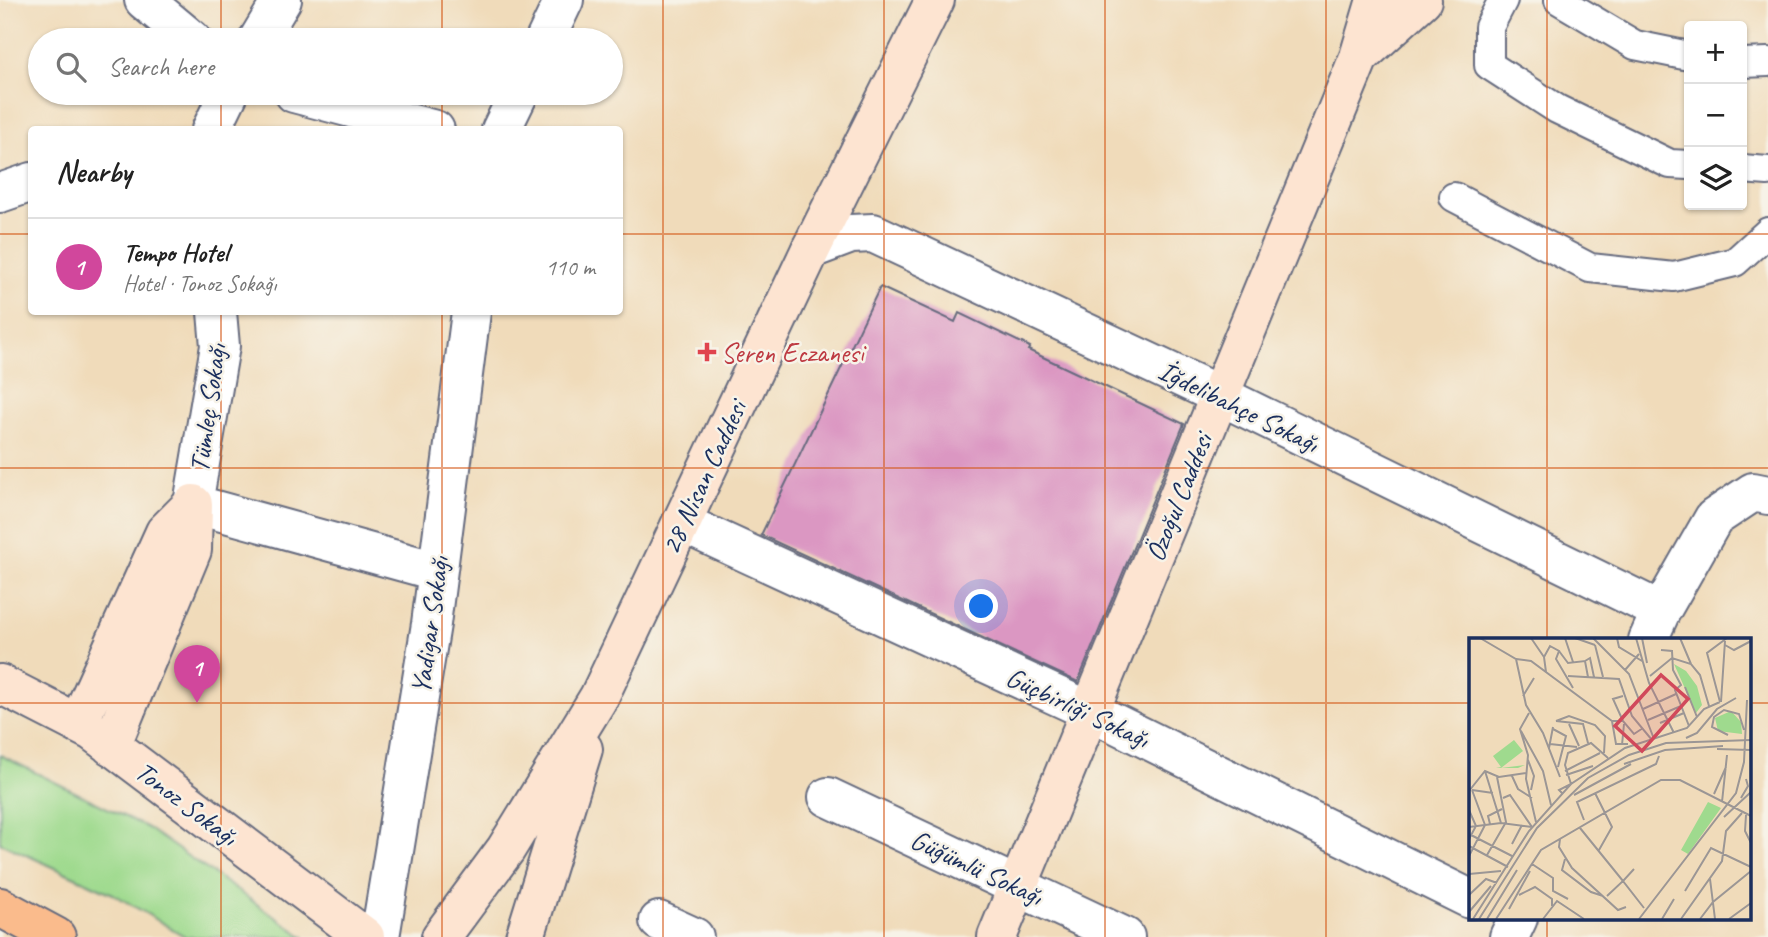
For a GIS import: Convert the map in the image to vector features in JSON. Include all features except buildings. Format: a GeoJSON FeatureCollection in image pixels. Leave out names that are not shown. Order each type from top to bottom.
{"type":"FeatureCollection","features":[{"type":"Feature","properties":{"kind":"highway"},"geometry":{"type":"LineString","coordinates":[[0,907],[55,937]]}},
{"type":"Feature","properties":{"kind":"street"},"geometry":{"type":"LineString","coordinates":[[144,0],[178,28]]}},
{"type":"Feature","properties":{"kind":"street"},"geometry":{"type":"LineString","coordinates":[[265,28],[282,0]]}},
{"type":"Feature","properties":{"kind":"street"},"geometry":{"type":"LineString","coordinates":[[551,28],[565,0]]}},
{"type":"Feature","properties":{"kind":"street","name":"28 Nisan Caddesi"},"geometry":{"type":"LineString","coordinates":[[442,937],[506,849],[599,697],[811,249],[935,0]]}},
{"type":"Feature","properties":{"kind":"street","name":"Özoğul Caddesi"},"geometry":{"type":"LineString","coordinates":[[997,937],[1359,57],[1376,0]]}},
{"type":"Feature","properties":{"kind":"street"},"geometry":{"type":"LineString","coordinates":[[1359,57],[1422,0]]}},
{"type":"Feature","properties":{"kind":"street"},"geometry":{"type":"LineString","coordinates":[[213,126],[223,105]]}},
{"type":"Feature","properties":{"kind":"street"},"geometry":{"type":"LineString","coordinates":[[340,105],[420,126]]}},
{"type":"Feature","properties":{"kind":"street"},"geometry":{"type":"LineString","coordinates":[[503,126],[513,105]]}},
{"type":"Feature","properties":{"kind":"street"},"geometry":{"type":"LineString","coordinates":[[0,193],[28,183]]}},
{"type":"Feature","properties":{"kind":"street","name":"İğdelibahçe Sokağı"},"geometry":{"type":"LineString","coordinates":[[811,249],[851,234],[873,233],[1219,396],[1655,625]]}},
{"type":"Feature","properties":{"kind":"street","name":"Tümleç Sokağı"},"geometry":{"type":"LineString","coordinates":[[193,504],[220,345],[217,315]]}},
{"type":"Feature","properties":{"kind":"street","name":"Yadigar Sokağı"},"geometry":{"type":"LineString","coordinates":[[380,937],[431,624],[471,315]]}},
{"type":"Feature","properties":{"kind":"street"},"geometry":{"type":"LineString","coordinates":[[1655,625],[1714,518],[1753,492],[1768,495]]}},
{"type":"Feature","properties":{"kind":"street"},"geometry":{"type":"LineString","coordinates":[[193,504],[436,571]]}},
{"type":"Feature","properties":{"kind":"street"},"geometry":{"type":"LineString","coordinates":[[78,724],[164,531],[193,504]]}},
{"type":"Feature","properties":{"kind":"street"},"geometry":{"type":"LineString","coordinates":[[111,746],[192,550],[193,504]]}},
{"type":"Feature","properties":{"kind":"street","name":"Güçbirliği Sokağı"},"geometry":{"type":"LineString","coordinates":[[682,523],[1090,711],[1469,898]]}},
{"type":"Feature","properties":{"kind":"street","name":"Tonoz Sokağı"},"geometry":{"type":"LineString","coordinates":[[0,684],[92,731],[365,937]]}},
{"type":"Feature","properties":{"kind":"street"},"geometry":{"type":"LineString","coordinates":[[526,937],[599,697]]}},
{"type":"Feature","properties":{"kind":"street","name":"Güğümlü Sokağı"},"geometry":{"type":"LineString","coordinates":[[828,797],[1125,937]]}},
{"type":"Feature","properties":{"kind":"street"},"geometry":{"type":"LineString","coordinates":[[659,921],[694,937]]}},
{"type":"Feature","properties":{"kind":"lane"},"geometry":{"type":"LineString","coordinates":[[1503,0],[1489,27],[1489,65],[1557,109],[1670,163],[1684,164]]}},
{"type":"Feature","properties":{"kind":"lane"},"geometry":{"type":"LineString","coordinates":[[1559,0],[1635,45],[1684,55]]}},
{"type":"Feature","properties":{"kind":"lane"},"geometry":{"type":"LineString","coordinates":[[1747,63],[1768,62]]}},
{"type":"Feature","properties":{"kind":"lane"},"geometry":{"type":"LineString","coordinates":[[1747,169],[1768,171]]}},
{"type":"Feature","properties":{"kind":"lane"},"geometry":{"type":"LineString","coordinates":[[1454,198],[1590,268],[1674,277],[1735,262],[1768,232]]}},
{"type":"Feature","properties":{"kind":"green space"},"geometry":{"type":"Polygon","coordinates":[[[0,755],[146,827],[304,937],[186,937],[113,894],[0,843],[0,755]]]}},
{"type":"Feature","properties":{"kind":"place","name":"Seren Eczanesi"},"geometry":{"type":"Point","coordinates":[707,352]}},
{"type":"Feature","properties":{"kind":"place","name":"Tempo Hotel"},"geometry":{"type":"Point","coordinates":[197,703]}}]}
